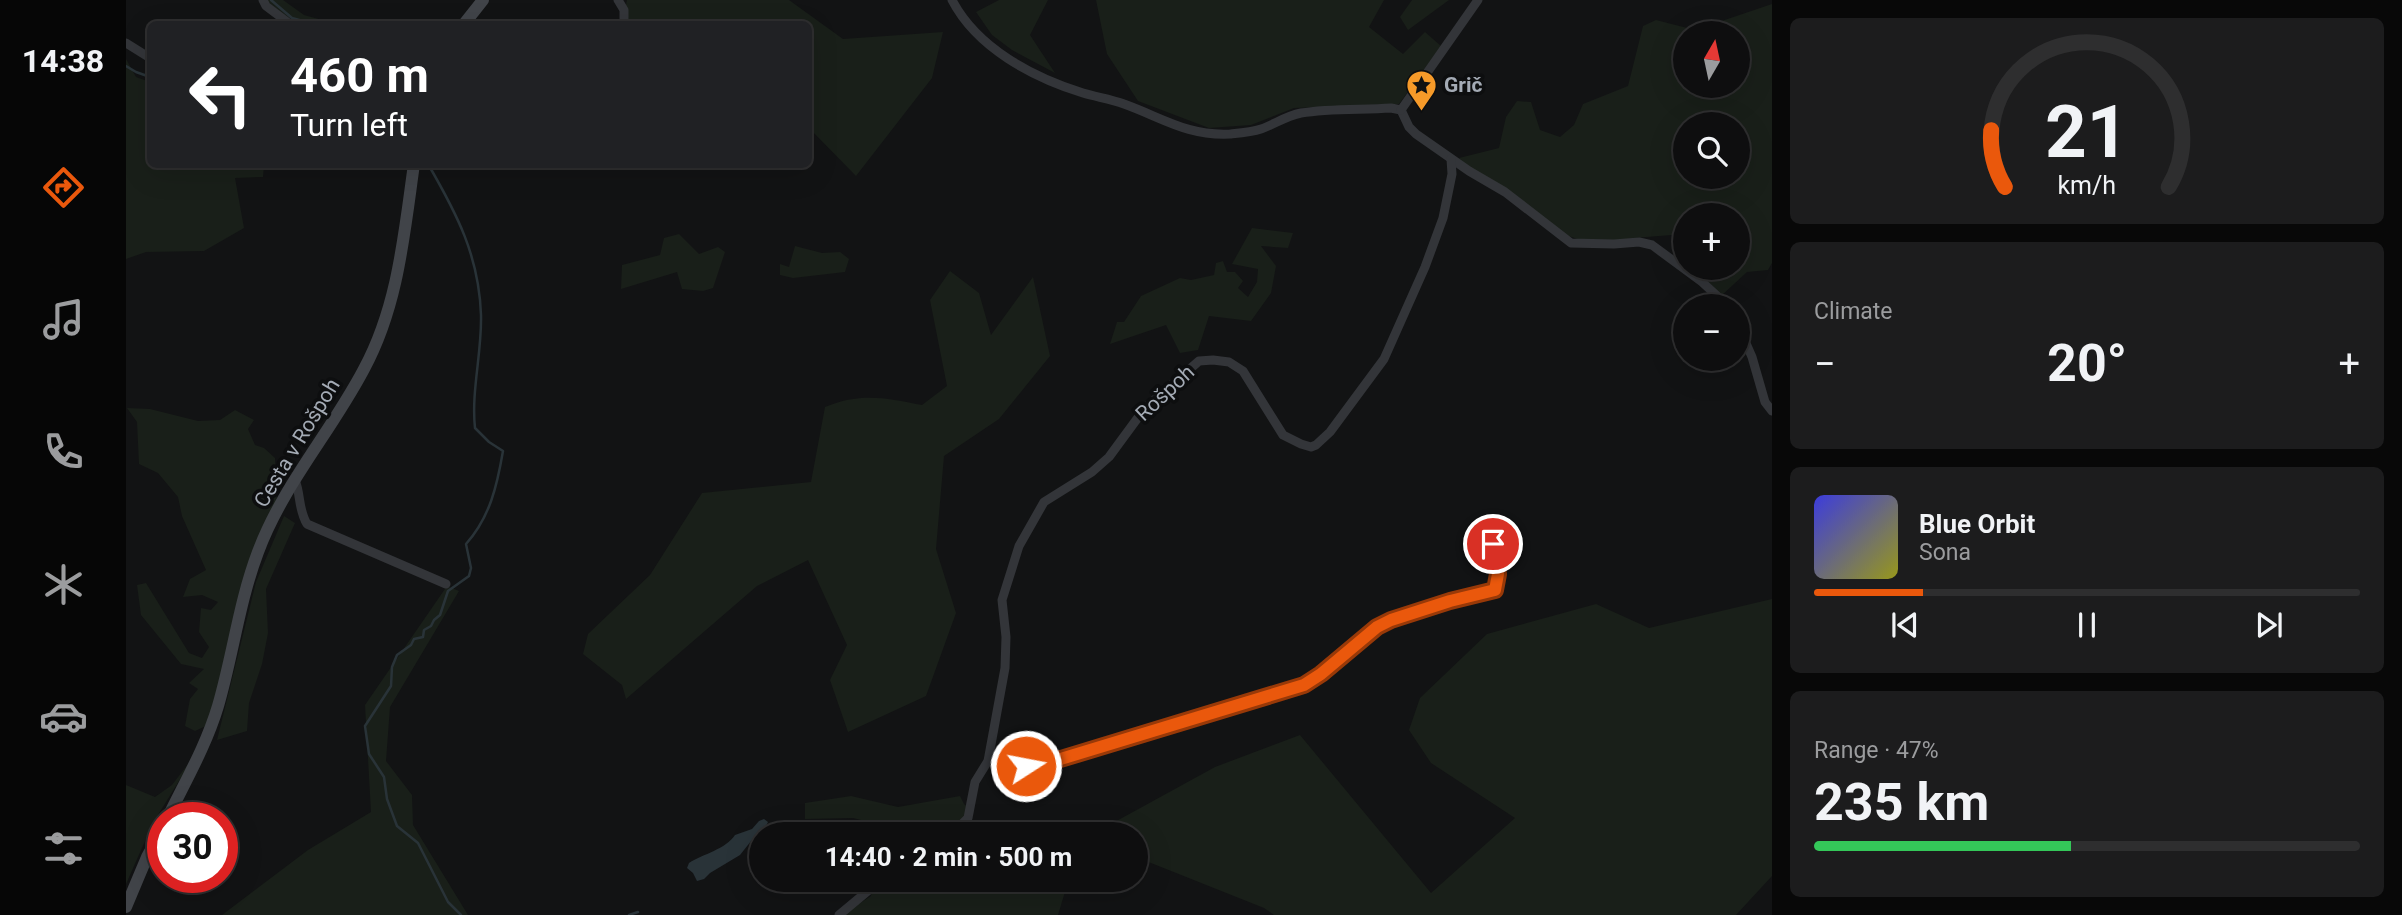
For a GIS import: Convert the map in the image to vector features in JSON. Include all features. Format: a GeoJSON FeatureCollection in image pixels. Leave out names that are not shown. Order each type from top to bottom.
{"type":"FeatureCollection","features":[{"type":"Feature","properties":{"kind":"street"},"geometry":{"type":"LineString","coordinates":[[263,0],[266,6],[286,21]]}},
{"type":"Feature","properties":{"kind":"street"},"geometry":{"type":"LineString","coordinates":[[466,21],[483,0]]}},
{"type":"Feature","properties":{"kind":"street"},"geometry":{"type":"LineString","coordinates":[[618,0],[624,10],[624,21]]}},
{"type":"Feature","properties":{"kind":"street"},"geometry":{"type":"LineString","coordinates":[[952,0],[959,14],[1008,59],[1055,83],[1122,103],[1192,132],[1248,132],[1303,113],[1391,108],[1401,110]]}},
{"type":"Feature","properties":{"kind":"street"},"geometry":{"type":"LineString","coordinates":[[1401,110],[1478,0]]}},
{"type":"Feature","properties":{"kind":"street"},"geometry":{"type":"LineString","coordinates":[[126,43],[147,56]]}},
{"type":"Feature","properties":{"kind":"street"},"geometry":{"type":"LineString","coordinates":[[1401,110],[1409,127],[1451,159],[1505,192],[1571,243],[1639,242],[1653,245],[1715,294]]}},
{"type":"Feature","properties":{"kind":"street","name":"Rošpoh"},"geometry":{"type":"LineString","coordinates":[[964,822],[968,818],[975,782],[988,761],[1005,668],[1006,638],[1002,600],[1019,546],[1044,502],[1109,457],[1144,408],[1199,361],[1229,362],[1243,371],[1283,435],[1301,444],[1311,447],[1316,445],[1330,432],[1356,393],[1384,359],[1426,267],[1443,218],[1452,174],[1451,159]]}},
{"type":"Feature","properties":{"kind":"street","name":"Cesta v Rošpoh"},"geometry":{"type":"LineString","coordinates":[[176,802],[206,742],[217,709],[246,586],[278,505],[348,398],[376,344],[399,269],[413,168]]}},
{"type":"Feature","properties":{"kind":"street"},"geometry":{"type":"LineString","coordinates":[[1750,352],[1765,402],[1772,411]]}},
{"type":"Feature","properties":{"kind":"street"},"geometry":{"type":"LineString","coordinates":[[295,480],[300,508],[307,524],[446,584]]}},
{"type":"Feature","properties":{"kind":"street"},"geometry":{"type":"LineString","coordinates":[[988,761],[1026,766],[1054,761],[1304,685],[1377,627],[1391,620],[1495,590],[1498,574],[1493,544]]}},
{"type":"Feature","properties":{"kind":"street"},"geometry":{"type":"LineString","coordinates":[[126,907],[147,857]]}},
{"type":"Feature","properties":{"kind":"street"},"geometry":{"type":"LineString","coordinates":[[839,915],[867,892]]}},
{"type":"Feature","properties":{"kind":"shaded area"},"geometry":{"type":"Polygon","coordinates":[[[265,0],[283,0],[304,15],[323,21],[293,21],[265,0]]]}},
{"type":"Feature","properties":{"kind":"shaded area"},"geometry":{"type":"Polygon","coordinates":[[[627,0],[789,0],[843,39],[943,32],[932,78],[856,176],[812,131],[812,21],[623,21],[627,0]]]}},
{"type":"Feature","properties":{"kind":"shaded area"},"geometry":{"type":"Polygon","coordinates":[[[999,0],[1048,0],[1030,35],[1055,73],[1012,50],[992,35],[976,12],[999,0]]]}},
{"type":"Feature","properties":{"kind":"shaded area"},"geometry":{"type":"Polygon","coordinates":[[[1096,0],[1384,0],[1369,27],[1403,54],[1425,32],[1441,46],[1399,104],[1294,108],[1251,125],[1209,128],[1138,101],[1107,54],[1096,0]]]}},
{"type":"Feature","properties":{"kind":"shaded area"},"geometry":{"type":"Polygon","coordinates":[[[1412,0],[1449,0],[1408,30],[1400,17],[1412,0]]]}},
{"type":"Feature","properties":{"kind":"shaded area"},"geometry":{"type":"Polygon","coordinates":[[[1772,4],[1772,263],[1768,270],[1750,272],[1750,203],[1673,203],[1673,235],[1613,242],[1583,241],[1563,234],[1468,168],[1459,158],[1499,148],[1506,117],[1517,101],[1531,102],[1540,130],[1560,137],[1574,125],[1583,104],[1628,86],[1643,26],[1656,20],[1673,24],[1673,98],[1750,98],[1750,21],[1722,21],[1772,4]]]}},
{"type":"Feature","properties":{"kind":"shaded area"},"geometry":{"type":"Polygon","coordinates":[[[126,59],[136,77],[147,81],[147,168],[264,168],[263,177],[235,178],[244,228],[204,251],[146,252],[126,259],[126,59]]]}},
{"type":"Feature","properties":{"kind":"shaded area"},"geometry":{"type":"Polygon","coordinates":[[[1252,228],[1293,233],[1288,248],[1261,246],[1276,266],[1271,293],[1251,321],[1209,316],[1198,350],[1180,353],[1166,325],[1110,344],[1117,322],[1124,322],[1141,296],[1180,278],[1191,280],[1214,275],[1216,263],[1223,261],[1227,272],[1235,272],[1243,281],[1238,288],[1248,297],[1257,282],[1258,269],[1232,264],[1252,228]]]}},
{"type":"Feature","properties":{"kind":"shaded area"},"geometry":{"type":"Polygon","coordinates":[[[679,234],[699,254],[718,247],[725,252],[713,288],[703,291],[682,289],[677,272],[621,289],[622,265],[660,255],[664,238],[679,234]]]}},
{"type":"Feature","properties":{"kind":"shaded area"},"geometry":{"type":"Polygon","coordinates":[[[795,246],[822,253],[840,252],[849,259],[845,272],[793,278],[780,275],[780,264],[789,267],[795,246]]]}},
{"type":"Feature","properties":{"kind":"shaded area"},"geometry":{"type":"Polygon","coordinates":[[[950,271],[979,293],[991,335],[1033,277],[1050,356],[999,419],[944,456],[936,549],[956,613],[926,696],[848,732],[830,680],[847,645],[808,560],[757,586],[626,699],[622,685],[583,654],[588,634],[650,575],[702,493],[811,482],[825,407],[862,398],[922,405],[947,386],[930,300],[950,271]]]}},
{"type":"Feature","properties":{"kind":"shaded area"},"geometry":{"type":"Polygon","coordinates":[[[1701,280],[1738,280],[1723,294],[1719,294],[1701,280]]]}},
{"type":"Feature","properties":{"kind":"shaded area"},"geometry":{"type":"Polygon","coordinates":[[[127,408],[150,409],[198,421],[220,420],[235,410],[254,420],[248,429],[255,445],[264,448],[275,458],[277,499],[208,725],[195,731],[185,726],[190,699],[198,689],[189,683],[204,669],[181,664],[141,615],[137,585],[146,583],[189,653],[202,658],[209,647],[199,632],[201,608],[211,610],[218,602],[202,595],[183,597],[190,579],[206,570],[182,516],[178,497],[158,473],[139,464],[137,422],[127,408]]]}},
{"type":"Feature","properties":{"kind":"shaded area"},"geometry":{"type":"Polygon","coordinates":[[[284,516],[295,523],[266,589],[268,633],[262,664],[249,703],[247,731],[217,740],[256,582],[284,516]]]}},
{"type":"Feature","properties":{"kind":"shaded area"},"geometry":{"type":"Polygon","coordinates":[[[447,586],[459,591],[390,707],[386,761],[412,795],[413,825],[468,915],[222,915],[308,850],[371,812],[365,705],[447,586]]]}},
{"type":"Feature","properties":{"kind":"shaded area"},"geometry":{"type":"Polygon","coordinates":[[[1772,599],[1772,876],[1736,915],[1274,915],[1264,908],[1148,862],[1148,822],[1115,822],[1215,767],[1300,735],[1431,893],[1515,818],[1431,763],[1409,730],[1420,698],[1487,634],[1596,604],[1649,628],[1772,599]]]}},
{"type":"Feature","properties":{"kind":"shaded area"},"geometry":{"type":"Polygon","coordinates":[[[195,755],[166,802],[147,802],[147,837],[126,884],[126,785],[155,797],[172,785],[195,755]]]}},
{"type":"Feature","properties":{"kind":"shaded area"},"geometry":{"type":"Polygon","coordinates":[[[851,796],[898,807],[960,796],[971,810],[972,822],[805,819],[805,803],[851,796]]]}},
{"type":"Feature","properties":{"kind":"shaded area"},"geometry":{"type":"Polygon","coordinates":[[[749,830],[749,844],[740,855],[697,881],[687,868],[689,863],[720,848],[735,835],[749,830]]]}},
{"type":"Feature","properties":{"kind":"shaded area"},"geometry":{"type":"Polygon","coordinates":[[[872,892],[1065,892],[1058,915],[842,915],[871,896],[872,892]]]}},
{"type":"Feature","properties":{"kind":"waterway"},"geometry":{"type":"LineString","coordinates":[[271,0],[292,18],[303,21]]}},
{"type":"Feature","properties":{"kind":"waterway"},"geometry":{"type":"LineString","coordinates":[[126,66],[147,76]]}},
{"type":"Feature","properties":{"kind":"waterway"},"geometry":{"type":"LineString","coordinates":[[430,168],[465,236],[476,274],[481,315],[474,400],[475,428],[503,451],[487,512],[466,544],[471,568],[469,576],[448,591],[440,615],[424,630],[423,637],[414,639],[411,645],[397,655],[392,667],[391,686],[365,726],[369,754],[384,777],[387,799],[397,826],[418,843],[448,902],[461,915]]}},
{"type":"Feature","properties":{"kind":"waterway"},"geometry":{"type":"LineString","coordinates":[[629,915],[638,912]]}},
{"type":"Feature","properties":{"kind":"place","name":"Grič"},"geometry":{"type":"Point","coordinates":[1421,112]}},
{"type":"Feature","properties":{"kind":"route"},"geometry":{"type":"LineString","coordinates":[[1026,766],[1054,761],[1142,736],[1304,685],[1321,674],[1366,635],[1391,620],[1495,590],[1498,574],[1493,544]]}}]}
